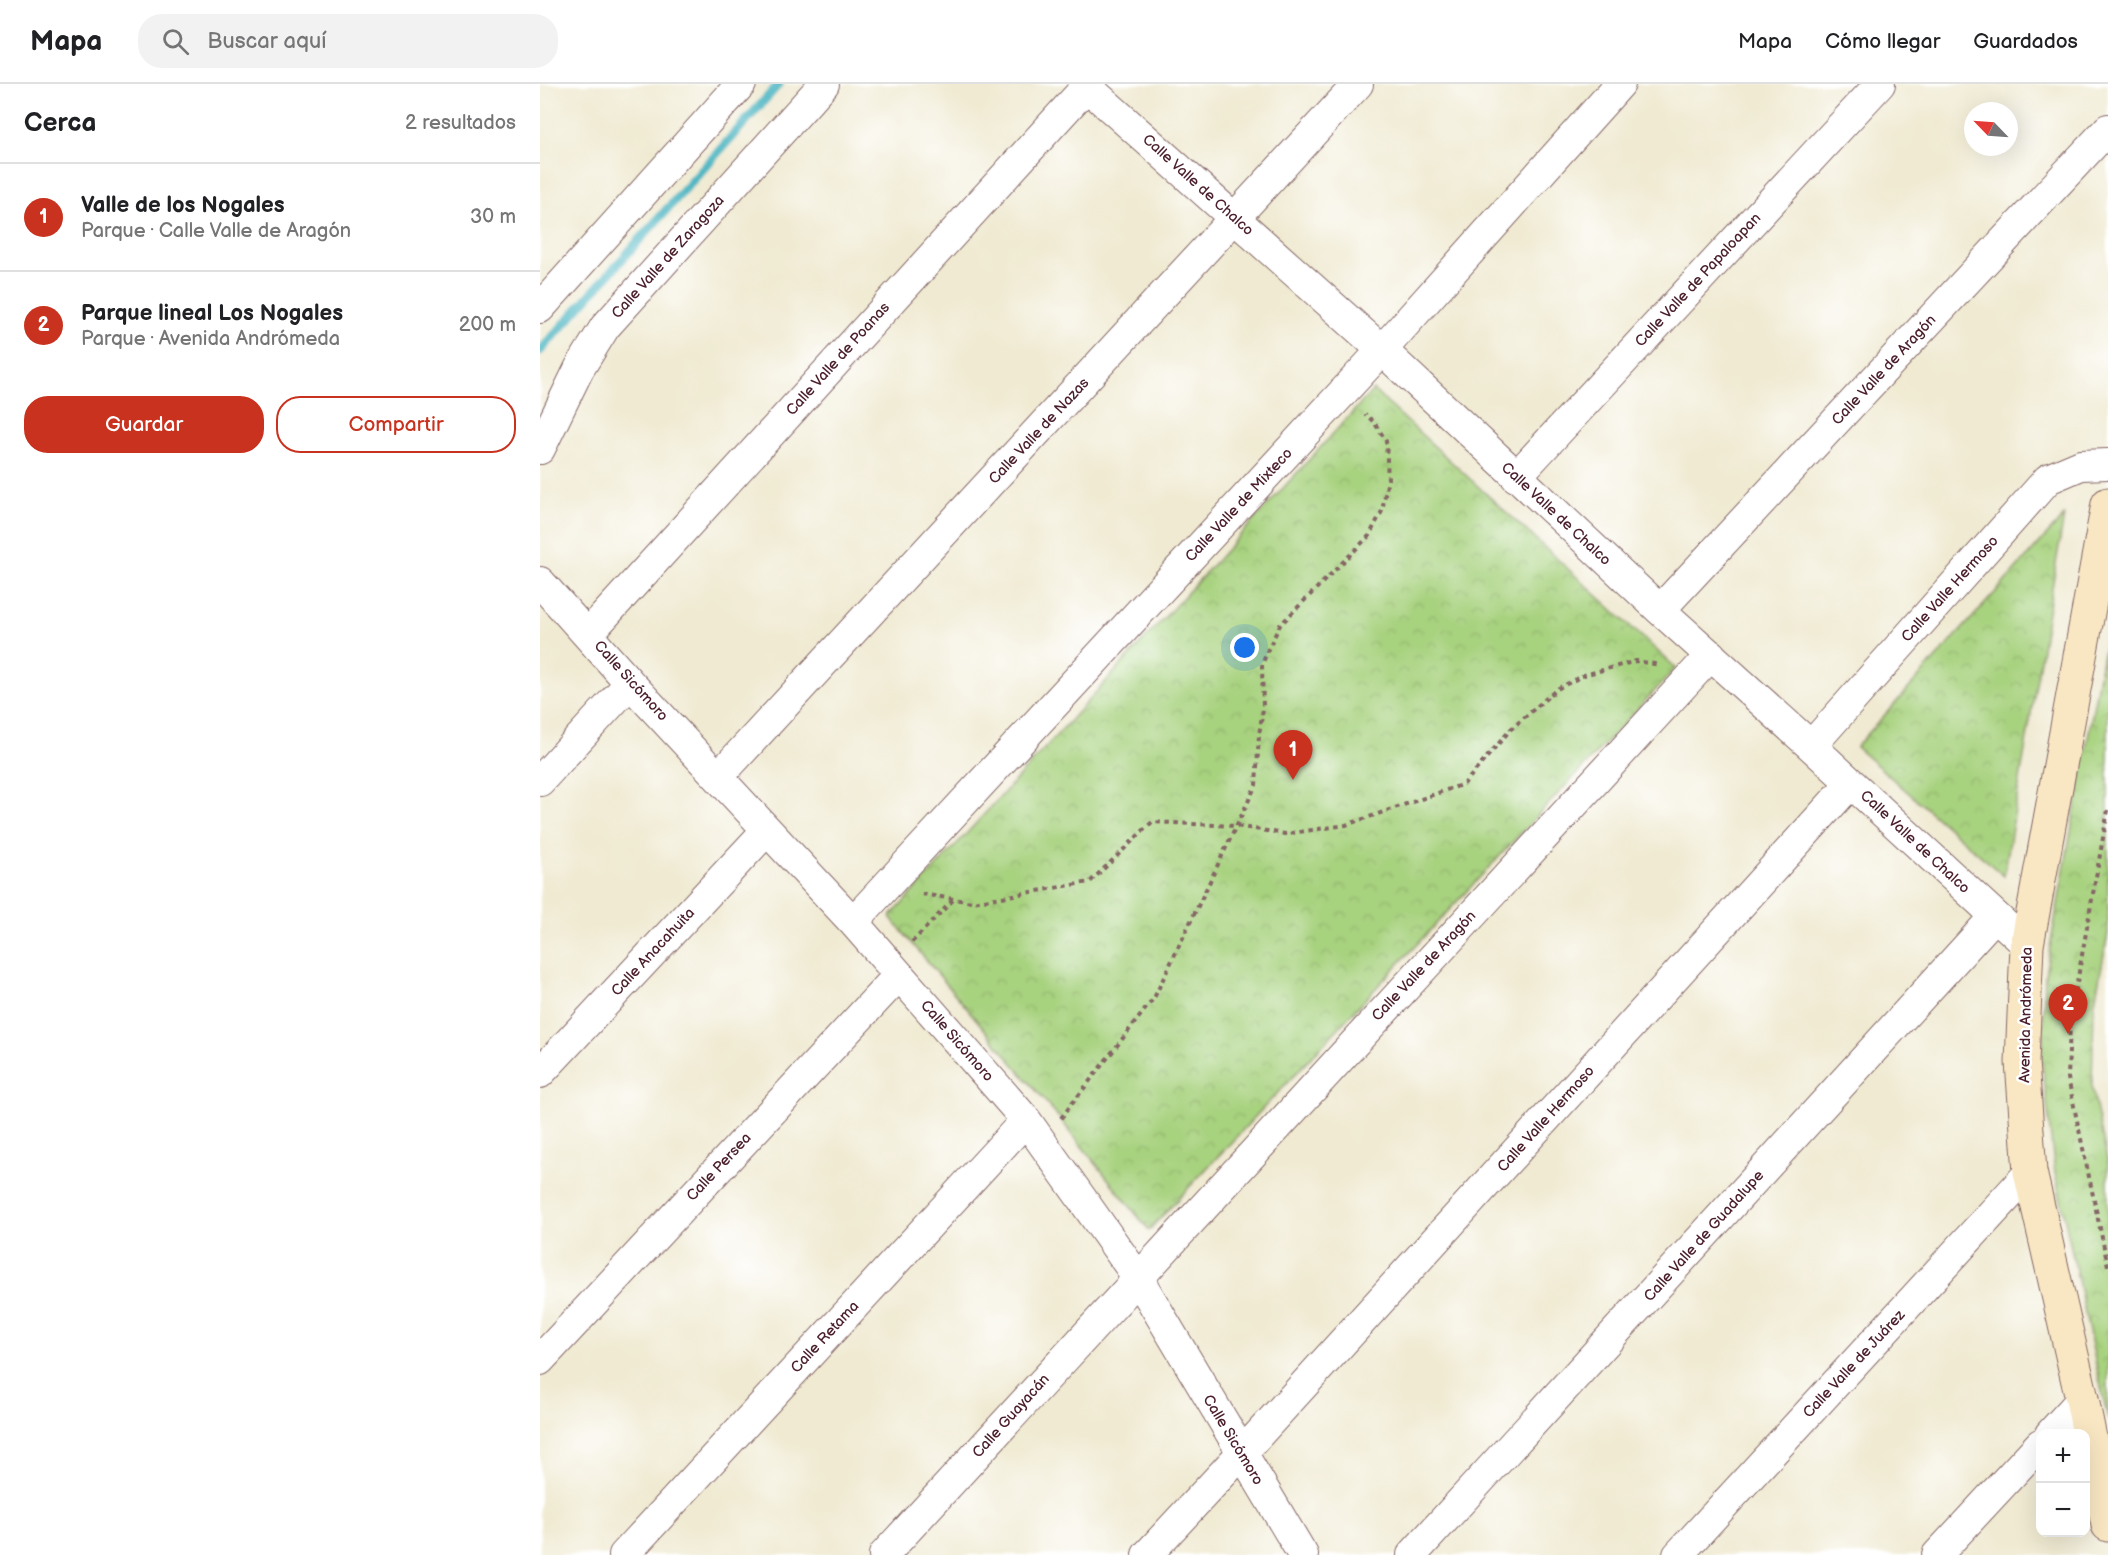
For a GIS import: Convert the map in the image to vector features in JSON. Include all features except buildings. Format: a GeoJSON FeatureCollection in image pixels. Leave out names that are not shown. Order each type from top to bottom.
{"type":"FeatureCollection","features":[{"type":"Feature","properties":{"kind":"street"},"geometry":{"type":"LineString","coordinates":[[540,308],[741,84]]}},
{"type":"Feature","properties":{"kind":"street","name":"Calle Valle de Zaragoza"},"geometry":{"type":"LineString","coordinates":[[540,448],[579,369],[605,327],[824,84]]}},
{"type":"Feature","properties":{"kind":"street","name":"Calle Valle de Nazas"},"geometry":{"type":"LineString","coordinates":[[719,776],[1358,84]]}},
{"type":"Feature","properties":{"kind":"street","name":"Calle Valle de Mixteco"},"geometry":{"type":"LineString","coordinates":[[853,922],[1382,350],[1620,84]]}},
{"type":"Feature","properties":{"kind":"street","name":"Calle Valle de Papaloapan"},"geometry":{"type":"LineString","coordinates":[[1516,477],[1880,84]]}},
{"type":"Feature","properties":{"kind":"street","name":"Calle Valle de Chalco"},"geometry":{"type":"LineString","coordinates":[[1087,85],[1382,350],[1660,610],[2027,945]]}},
{"type":"Feature","properties":{"kind":"street","name":"Calle Valle de Poanas"},"geometry":{"type":"LineString","coordinates":[[588,634],[1087,85]]}},
{"type":"Feature","properties":{"kind":"street","name":"Calle Valle de Aragón"},"geometry":{"type":"LineString","coordinates":[[1660,610],[2108,129]]}},
{"type":"Feature","properties":{"kind":"street","name":"Calle Valle Hermoso"},"geometry":{"type":"LineString","coordinates":[[1811,746],[2048,479],[2081,465],[2108,464]]}},
{"type":"Feature","properties":{"kind":"street","name":"Avenida Andrómeda"},"geometry":{"type":"LineString","coordinates":[[2108,504],[2027,945],[2022,1062],[2030,1172],[2108,1525]]}},
{"type":"Feature","properties":{"kind":"street","name":"Calle Sicómoro"},"geometry":{"type":"LineString","coordinates":[[540,582],[899,975],[1039,1115],[1303,1555]]}},
{"type":"Feature","properties":{"kind":"street","name":"Calle Valle de Aragón"},"geometry":{"type":"LineString","coordinates":[[1138,1278],[1711,655]]}},
{"type":"Feature","properties":{"kind":"street"},"geometry":{"type":"LineString","coordinates":[[540,781],[630,683]]}},
{"type":"Feature","properties":{"kind":"street","name":"Calle Valle Hermoso"},"geometry":{"type":"LineString","coordinates":[[1147,1555],[1242,1454],[1851,783]]}},
{"type":"Feature","properties":{"kind":"street","name":"Calle Anacahuita"},"geometry":{"type":"LineString","coordinates":[[540,1073],[767,830]]}},
{"type":"Feature","properties":{"kind":"street","name":"Calle Valle de Guadalupe"},"geometry":{"type":"LineString","coordinates":[[1412,1555],[1995,916]]}},
{"type":"Feature","properties":{"kind":"street","name":"Calle Persea"},"geometry":{"type":"LineString","coordinates":[[540,1360],[899,975]]}},
{"type":"Feature","properties":{"kind":"street","name":"Calle Retama"},"geometry":{"type":"LineString","coordinates":[[624,1555],[1039,1115]]}},
{"type":"Feature","properties":{"kind":"street","name":"Calle Valle de Juárez"},"geometry":{"type":"LineString","coordinates":[[1678,1555],[2030,1172]]}},
{"type":"Feature","properties":{"kind":"street","name":"Calle Guayacán"},"geometry":{"type":"LineString","coordinates":[[884,1555],[1138,1278]]}},
{"type":"Feature","properties":{"kind":"street"},"geometry":{"type":"LineString","coordinates":[[2055,1429],[2082,1399]]}},
{"type":"Feature","properties":{"kind":"street"},"geometry":{"type":"LineString","coordinates":[[1937,1555],[2036,1448]]}},
{"type":"Feature","properties":{"kind":"path"},"geometry":{"type":"LineString","coordinates":[[1039,1115],[1060,1119],[1154,998],[1256,785],[1263,710],[1262,665],[1268,649],[1280,625],[1369,536],[1382,511],[1388,479],[1386,441],[1374,422],[1357,407]]}},
{"type":"Feature","properties":{"kind":"path"},"geometry":{"type":"LineString","coordinates":[[913,892],[972,902],[1090,882],[1152,822],[1236,826],[1285,834],[1346,825],[1464,784],[1511,729],[1557,689],[1584,675],[1636,661],[1666,666]]}},
{"type":"Feature","properties":{"kind":"path"},"geometry":{"type":"LineString","coordinates":[[2108,810],[2070,1022],[2068,1078],[2108,1266]]}},
{"type":"Feature","properties":{"kind":"path"},"geometry":{"type":"LineString","coordinates":[[905,934],[912,942],[953,899]]}},
{"type":"Feature","properties":{"kind":"green space"},"geometry":{"type":"Polygon","coordinates":[[[1373,390],[1676,668],[1149,1230],[1060,1119],[890,917],[1373,390]]]}},
{"type":"Feature","properties":{"kind":"green space"},"geometry":{"type":"Polygon","coordinates":[[[2064,516],[2004,876],[1856,747],[2064,516]]]}},
{"type":"Feature","properties":{"kind":"green space"},"geometry":{"type":"Polygon","coordinates":[[[2108,626],[2108,934],[2094,1006],[2092,1087],[2108,1164],[2108,1420],[2055,1173],[2042,1061],[2045,975],[2108,626]]]}},
{"type":"Feature","properties":{"kind":"waterway"},"geometry":{"type":"LineString","coordinates":[[540,351],[779,84]]}},
{"type":"Feature","properties":{"kind":"place","name":"Valle de los Nogales"},"geometry":{"type":"Point","coordinates":[1293,780]}},
{"type":"Feature","properties":{"kind":"place","name":"Parque lineal Los Nogales"},"geometry":{"type":"Point","coordinates":[2068,1034]}}]}
